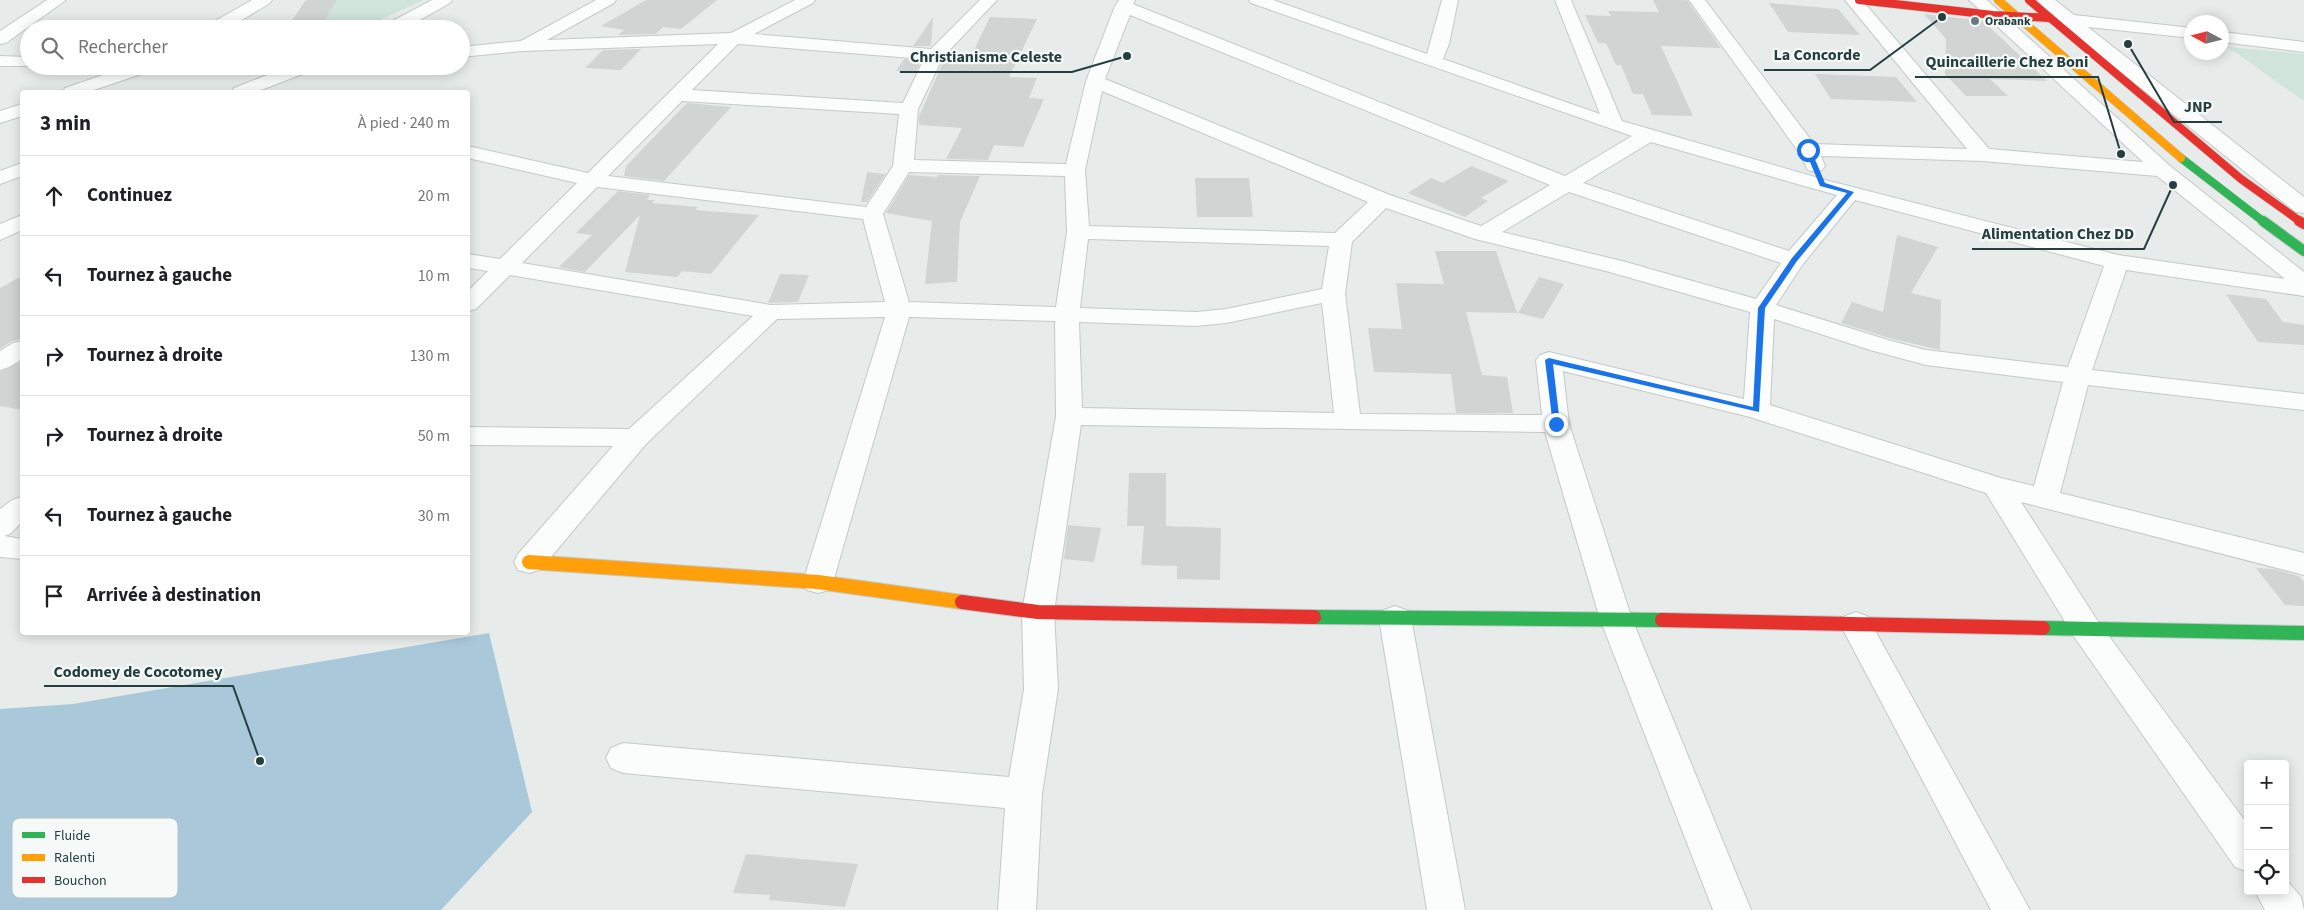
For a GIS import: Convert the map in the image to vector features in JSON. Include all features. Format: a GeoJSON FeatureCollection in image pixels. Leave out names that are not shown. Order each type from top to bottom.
{"type":"FeatureCollection","features":[{"type":"Feature","properties":{"kind":"main road"},"geometry":{"type":"LineString","coordinates":[[1859,0],[1995,7],[2016,16],[2202,176],[2304,251]]}},
{"type":"Feature","properties":{"kind":"main road"},"geometry":{"type":"LineString","coordinates":[[2029,0],[2054,12],[2241,179],[2304,224]]}},
{"type":"Feature","properties":{"kind":"main road"},"geometry":{"type":"LineString","coordinates":[[2016,16],[2054,12]]}},
{"type":"Feature","properties":{"kind":"main road"},"geometry":{"type":"LineString","coordinates":[[530,562],[818,582],[1038,612],[1395,618],[1616,619],[2304,633]]}},
{"type":"Feature","properties":{"kind":"street"},"geometry":{"type":"LineString","coordinates":[[27,20],[58,0]]}},
{"type":"Feature","properties":{"kind":"street"},"geometry":{"type":"LineString","coordinates":[[230,20],[264,0]]}},
{"type":"Feature","properties":{"kind":"street"},"geometry":{"type":"LineString","coordinates":[[407,20],[444,0]]}},
{"type":"Feature","properties":{"kind":"street"},"geometry":{"type":"LineString","coordinates":[[522,46],[608,0]]}},
{"type":"Feature","properties":{"kind":"street"},"geometry":{"type":"LineString","coordinates":[[818,582],[899,309],[872,214],[903,166],[909,109],[935,55],[989,0]]}},
{"type":"Feature","properties":{"kind":"street"},"geometry":{"type":"LineString","coordinates":[[1257,0],[1614,125],[1822,185],[2117,262],[2304,289]]}},
{"type":"Feature","properties":{"kind":"street"},"geometry":{"type":"LineString","coordinates":[[1433,61],[1440,44],[1450,0]]}},
{"type":"Feature","properties":{"kind":"street"},"geometry":{"type":"LineString","coordinates":[[1563,0],[1614,125]]}},
{"type":"Feature","properties":{"kind":"street"},"geometry":{"type":"LineString","coordinates":[[1697,0],[1808,150],[1822,185]]}},
{"type":"Feature","properties":{"kind":"street"},"geometry":{"type":"LineString","coordinates":[[1853,0],[1983,155]]}},
{"type":"Feature","properties":{"kind":"street"},"geometry":{"type":"LineString","coordinates":[[1977,0],[1995,7],[2163,170],[2304,283]]}},
{"type":"Feature","properties":{"kind":"street"},"geometry":{"type":"LineString","coordinates":[[470,302],[734,38],[801,1]]}},
{"type":"Feature","properties":{"kind":"street"},"geometry":{"type":"LineString","coordinates":[[1017,910],[1024,794],[1041,689],[1038,612],[1069,416],[1067,316],[1078,232],[1075,170],[1095,81],[1125,3],[1566,184],[1794,260]]}},
{"type":"Feature","properties":{"kind":"street"},"geometry":{"type":"LineString","coordinates":[[2054,12],[2184,33]]}},
{"type":"Feature","properties":{"kind":"street"},"geometry":{"type":"LineString","coordinates":[[2054,12],[2281,191],[2304,207]]}},
{"type":"Feature","properties":{"kind":"street"},"geometry":{"type":"LineString","coordinates":[[0,38],[20,25]]}},
{"type":"Feature","properties":{"kind":"street"},"geometry":{"type":"LineString","coordinates":[[470,51],[522,46],[734,38],[935,55]]}},
{"type":"Feature","properties":{"kind":"street"},"geometry":{"type":"LineString","coordinates":[[2229,38],[2304,47]]}},
{"type":"Feature","properties":{"kind":"street"},"geometry":{"type":"LineString","coordinates":[[0,62],[20,62]]}},
{"type":"Feature","properties":{"kind":"street"},"geometry":{"type":"LineString","coordinates":[[78,90],[121,75]]}},
{"type":"Feature","properties":{"kind":"street"},"geometry":{"type":"LineString","coordinates":[[246,90],[284,75]]}},
{"type":"Feature","properties":{"kind":"street"},"geometry":{"type":"LineString","coordinates":[[1095,81],[1233,136],[1382,200],[1483,234],[1614,266],[1762,308],[1879,345],[1926,357],[2303,404]]}},
{"type":"Feature","properties":{"kind":"street"},"geometry":{"type":"LineString","coordinates":[[675,95],[909,109]]}},
{"type":"Feature","properties":{"kind":"street"},"geometry":{"type":"LineString","coordinates":[[0,117],[20,111]]}},
{"type":"Feature","properties":{"kind":"street"},"geometry":{"type":"LineString","coordinates":[[1483,234],[1649,135]]}},
{"type":"Feature","properties":{"kind":"street"},"geometry":{"type":"LineString","coordinates":[[1808,150],[1983,155],[2163,170]]}},
{"type":"Feature","properties":{"kind":"street"},"geometry":{"type":"LineString","coordinates":[[470,152],[593,180],[872,214]]}},
{"type":"Feature","properties":{"kind":"street"},"geometry":{"type":"LineString","coordinates":[[0,160],[20,164]]}},
{"type":"Feature","properties":{"kind":"street"},"geometry":{"type":"LineString","coordinates":[[903,166],[1075,170]]}},
{"type":"Feature","properties":{"kind":"street"},"geometry":{"type":"LineString","coordinates":[[0,178],[20,170]]}},
{"type":"Feature","properties":{"kind":"street"},"geometry":{"type":"LineString","coordinates":[[2281,191],[2304,193]]}},
{"type":"Feature","properties":{"kind":"street"},"geometry":{"type":"LineString","coordinates":[[1756,410],[1762,308],[1794,260],[1851,192]]}},
{"type":"Feature","properties":{"kind":"street"},"geometry":{"type":"LineString","coordinates":[[1348,422],[1333,294],[1341,240],[1382,200]]}},
{"type":"Feature","properties":{"kind":"street"},"geometry":{"type":"LineString","coordinates":[[0,232],[20,223]]}},
{"type":"Feature","properties":{"kind":"street"},"geometry":{"type":"LineString","coordinates":[[1078,232],[1341,240]]}},
{"type":"Feature","properties":{"kind":"street"},"geometry":{"type":"LineString","coordinates":[[470,261],[771,312],[899,309],[1196,319],[1226,316],[1333,294]]}},
{"type":"Feature","properties":{"kind":"street"},"geometry":{"type":"LineString","coordinates":[[2045,497],[2077,377],[2117,262]]}},
{"type":"Feature","properties":{"kind":"street"},"geometry":{"type":"LineString","coordinates":[[530,562],[636,438],[771,312]]}},
{"type":"Feature","properties":{"kind":"street"},"geometry":{"type":"LineString","coordinates":[[0,362],[20,349]]}},
{"type":"Feature","properties":{"kind":"street"},"geometry":{"type":"LineString","coordinates":[[1732,910],[1616,619],[1556,424],[1549,360],[1756,410],[1996,486],[2304,564]]}},
{"type":"Feature","properties":{"kind":"street"},"geometry":{"type":"LineString","coordinates":[[1069,416],[1556,424]]}},
{"type":"Feature","properties":{"kind":"street"},"geometry":{"type":"LineString","coordinates":[[470,436],[636,438]]}},
{"type":"Feature","properties":{"kind":"street"},"geometry":{"type":"LineString","coordinates":[[1996,486],[2086,630],[2244,850]]}},
{"type":"Feature","properties":{"kind":"street"},"geometry":{"type":"LineString","coordinates":[[0,527],[3,522],[20,509]]}},
{"type":"Feature","properties":{"kind":"street"},"geometry":{"type":"LineString","coordinates":[[0,546],[20,549]]}},
{"type":"Feature","properties":{"kind":"street"},"geometry":{"type":"LineString","coordinates":[[1395,618],[1446,910]]}},
{"type":"Feature","properties":{"kind":"street"},"geometry":{"type":"LineString","coordinates":[[1856,624],[2011,910]]}},
{"type":"Feature","properties":{"kind":"street"},"geometry":{"type":"LineString","coordinates":[[623,758],[1024,794]]}},
{"type":"Feature","properties":{"kind":"street"},"geometry":{"type":"LineString","coordinates":[[2277,895],[2287,910]]}},
{"type":"Feature","properties":{"kind":"green space"},"geometry":{"type":"Polygon","coordinates":[[[337,0],[424,0],[379,20],[320,20],[329,13],[337,0]]]}},
{"type":"Feature","properties":{"kind":"green space"},"geometry":{"type":"Polygon","coordinates":[[[2229,47],[2304,54],[2304,101],[2229,48],[2229,47]]]}},
{"type":"Feature","properties":{"kind":"water"},"geometry":{"type":"Polygon","coordinates":[[[489,633],[532,812],[441,910],[0,910],[0,709],[73,704],[489,633]]]}},
{"type":"Feature","properties":{"kind":"building"},"geometry":{"type":"Polygon","coordinates":[[[306,0],[337,0],[325,20],[292,20],[306,0]]]}},
{"type":"Feature","properties":{"kind":"building"},"geometry":{"type":"Polygon","coordinates":[[[646,0],[717,0],[681,29],[663,27],[656,34],[618,35],[624,30],[601,26],[646,0]]]}},
{"type":"Feature","properties":{"kind":"building"},"geometry":{"type":"Polygon","coordinates":[[[1653,0],[1687,0],[1721,48],[1661,46],[1693,116],[1652,115],[1643,94],[1633,94],[1621,65],[1616,65],[1606,43],[1598,43],[1585,15],[1611,16],[1608,11],[1659,12],[1653,0]]]}},
{"type":"Feature","properties":{"kind":"building"},"geometry":{"type":"Polygon","coordinates":[[[1769,3],[1838,9],[1860,35],[1788,32],[1769,3]]]}},
{"type":"Feature","properties":{"kind":"building"},"geometry":{"type":"Polygon","coordinates":[[[1924,14],[1983,21],[2047,81],[1990,79],[2008,96],[1966,96],[1945,74],[1946,39],[1924,14]]]}},
{"type":"Feature","properties":{"kind":"building"},"geometry":{"type":"Polygon","coordinates":[[[933,17],[931,46],[913,46],[933,17]]]}},
{"type":"Feature","properties":{"kind":"building"},"geometry":{"type":"Polygon","coordinates":[[[990,17],[1037,19],[1009,77],[1037,78],[1029,98],[1044,99],[1023,147],[994,145],[988,160],[946,159],[962,128],[919,125],[919,116],[945,58],[948,54],[973,52],[990,17]]]}},
{"type":"Feature","properties":{"kind":"building"},"geometry":{"type":"Polygon","coordinates":[[[641,49],[621,70],[585,68],[603,50],[641,49]]]}},
{"type":"Feature","properties":{"kind":"building"},"geometry":{"type":"Polygon","coordinates":[[[904,59],[921,61],[916,72],[896,71],[904,59]]]}},
{"type":"Feature","properties":{"kind":"building"},"geometry":{"type":"Polygon","coordinates":[[[1815,74],[1896,77],[1917,102],[1831,99],[1815,74]]]}},
{"type":"Feature","properties":{"kind":"building"},"geometry":{"type":"Polygon","coordinates":[[[687,103],[731,107],[664,181],[624,176],[626,166],[687,103]]]}},
{"type":"Feature","properties":{"kind":"building"},"geometry":{"type":"Polygon","coordinates":[[[1471,166],[1509,181],[1481,198],[1488,201],[1465,217],[1408,193],[1431,178],[1443,183],[1471,166]]]}},
{"type":"Feature","properties":{"kind":"building"},"geometry":{"type":"Polygon","coordinates":[[[867,172],[886,174],[867,202],[861,202],[867,172]]]}},
{"type":"Feature","properties":{"kind":"building"},"geometry":{"type":"Polygon","coordinates":[[[909,175],[937,177],[938,175],[980,176],[960,222],[957,282],[925,284],[932,221],[886,213],[909,175]]]}},
{"type":"Feature","properties":{"kind":"building"},"geometry":{"type":"Polygon","coordinates":[[[1195,178],[1249,178],[1253,217],[1197,217],[1195,178]]]}},
{"type":"Feature","properties":{"kind":"building"},"geometry":{"type":"Polygon","coordinates":[[[618,191],[650,195],[647,200],[655,200],[652,203],[698,207],[695,210],[759,215],[711,274],[682,271],[677,277],[625,272],[640,215],[585,272],[559,267],[592,235],[576,233],[618,191]]]}},
{"type":"Feature","properties":{"kind":"building"},"geometry":{"type":"Polygon","coordinates":[[[1897,235],[1938,247],[1911,293],[1941,300],[1940,350],[1889,338],[1841,323],[1852,302],[1883,312],[1897,235]]]}},
{"type":"Feature","properties":{"kind":"building"},"geometry":{"type":"Polygon","coordinates":[[[1435,251],[1496,251],[1517,313],[1466,312],[1482,375],[1507,377],[1513,413],[1456,413],[1451,374],[1374,372],[1368,328],[1402,329],[1396,283],[1444,284],[1435,251]]]}},
{"type":"Feature","properties":{"kind":"building"},"geometry":{"type":"Polygon","coordinates":[[[780,274],[809,275],[798,302],[768,303],[780,274]]]}},
{"type":"Feature","properties":{"kind":"building"},"geometry":{"type":"Polygon","coordinates":[[[20,277],[20,339],[12,341],[0,349],[0,288],[20,277]]]}},
{"type":"Feature","properties":{"kind":"building"},"geometry":{"type":"Polygon","coordinates":[[[1539,277],[1564,284],[1543,319],[1518,313],[1539,277]]]}},
{"type":"Feature","properties":{"kind":"building"},"geometry":{"type":"Polygon","coordinates":[[[2226,294],[2266,299],[2283,322],[2304,325],[2304,345],[2258,342],[2226,294]]]}},
{"type":"Feature","properties":{"kind":"building"},"geometry":{"type":"Polygon","coordinates":[[[20,362],[20,410],[0,406],[0,372],[20,362]]]}},
{"type":"Feature","properties":{"kind":"building"},"geometry":{"type":"Polygon","coordinates":[[[1129,473],[1166,473],[1166,526],[1221,528],[1220,580],[1177,579],[1177,566],[1141,565],[1144,526],[1127,526],[1129,473]]]}},
{"type":"Feature","properties":{"kind":"building"},"geometry":{"type":"Polygon","coordinates":[[[1068,525],[1101,528],[1094,562],[1064,559],[1068,525]]]}},
{"type":"Feature","properties":{"kind":"building"},"geometry":{"type":"Polygon","coordinates":[[[2256,568],[2273,569],[2299,576],[2304,582],[2304,606],[2285,605],[2256,568]]]}},
{"type":"Feature","properties":{"kind":"building"},"geometry":{"type":"Polygon","coordinates":[[[746,854],[858,864],[845,907],[769,900],[770,895],[733,893],[746,854]]]}},
{"type":"Feature","properties":{"kind":"traffic: fast"},"geometry":{"type":"LineString","coordinates":[[2181,158],[2202,176],[2304,251]]}},
{"type":"Feature","properties":{"kind":"traffic: fast"},"geometry":{"type":"LineString","coordinates":[[1314,617],[1662,620]]}},
{"type":"Feature","properties":{"kind":"traffic: fast"},"geometry":{"type":"LineString","coordinates":[[2043,628],[2304,633]]}},
{"type":"Feature","properties":{"kind":"traffic: slow"},"geometry":{"type":"LineString","coordinates":[[1998,0],[2181,158]]}},
{"type":"Feature","properties":{"kind":"traffic: slow"},"geometry":{"type":"LineString","coordinates":[[529,562],[818,582],[962,602]]}},
{"type":"Feature","properties":{"kind":"traffic: jam"},"geometry":{"type":"LineString","coordinates":[[1859,0],[1993,15],[2050,18]]}},
{"type":"Feature","properties":{"kind":"traffic: jam"},"geometry":{"type":"LineString","coordinates":[[2029,0],[2241,179],[2304,224]]}},
{"type":"Feature","properties":{"kind":"traffic: jam"},"geometry":{"type":"LineString","coordinates":[[962,602],[1038,612],[1314,617]]}},
{"type":"Feature","properties":{"kind":"traffic: jam"},"geometry":{"type":"LineString","coordinates":[[1662,620],[2043,628]]}},
{"type":"Feature","properties":{"kind":"place","name":"La Concorde"},"geometry":{"type":"Point","coordinates":[1942,17]}},
{"type":"Feature","properties":{"kind":"place","name":"Orabank"},"geometry":{"type":"Point","coordinates":[1975,21]}},
{"type":"Feature","properties":{"kind":"place","name":"JNP"},"geometry":{"type":"Point","coordinates":[2128,44]}},
{"type":"Feature","properties":{"kind":"place","name":"Christianisme Celeste"},"geometry":{"type":"Point","coordinates":[1127,56]}},
{"type":"Feature","properties":{"kind":"place","name":"Quincaillerie Chez Boni"},"geometry":{"type":"Point","coordinates":[2121,154]}},
{"type":"Feature","properties":{"kind":"place","name":"Alimentation Chez DD"},"geometry":{"type":"Point","coordinates":[2173,185]}},
{"type":"Feature","properties":{"kind":"place","name":"Codomey de Cocotomey"},"geometry":{"type":"Point","coordinates":[260,761]}},
{"type":"Feature","properties":{"kind":"route"},"geometry":{"type":"LineString","coordinates":[[1556,424],[1549,360],[1756,410],[1762,308],[1794,260],[1851,192],[1822,185],[1808,150]]}}]}
